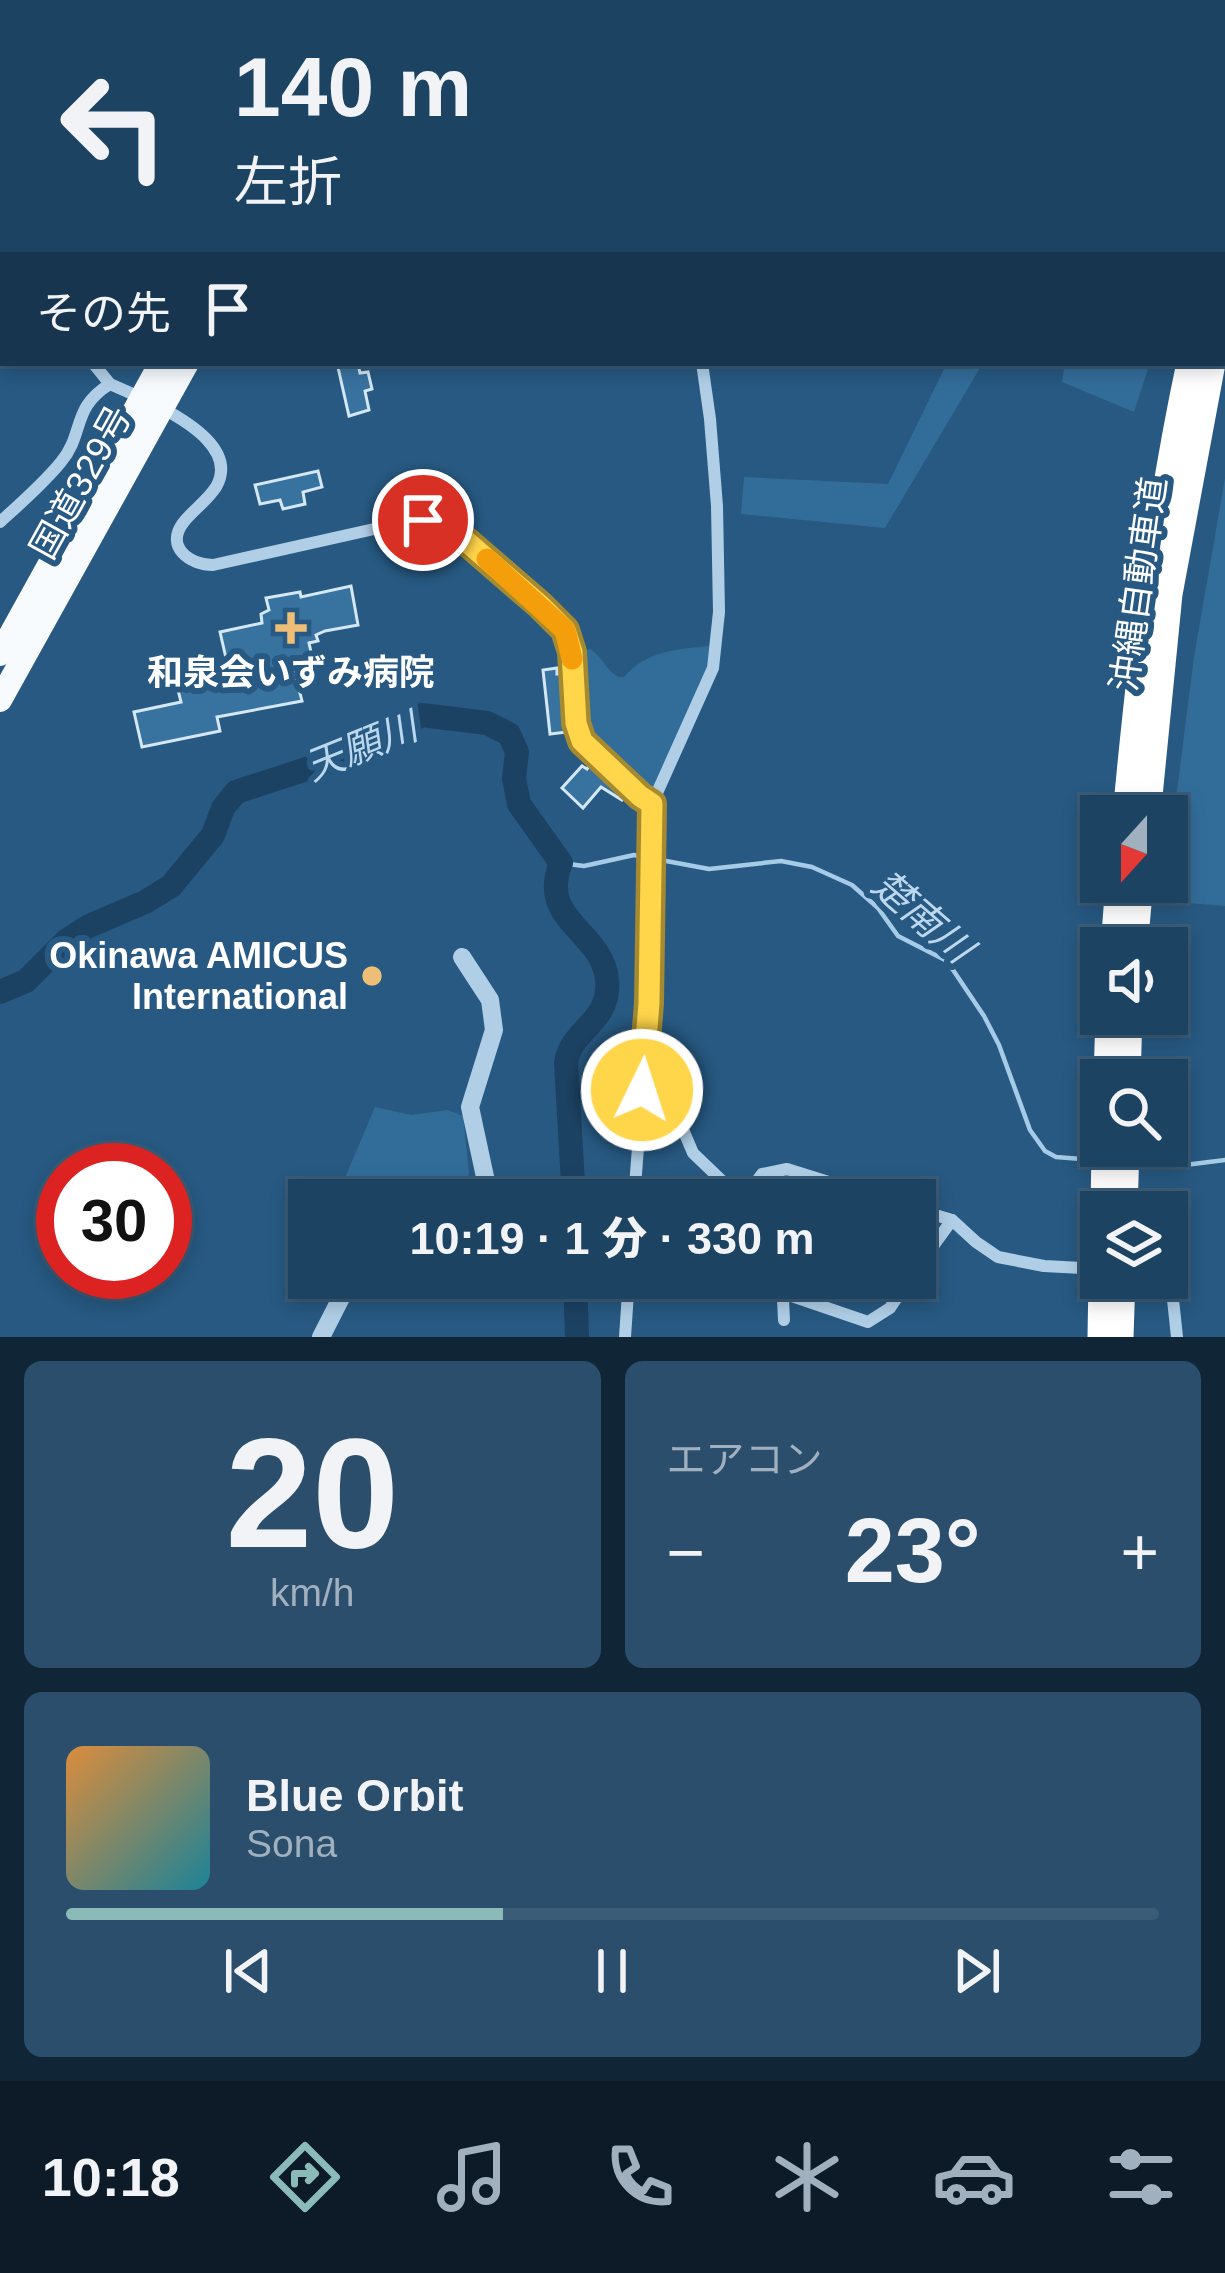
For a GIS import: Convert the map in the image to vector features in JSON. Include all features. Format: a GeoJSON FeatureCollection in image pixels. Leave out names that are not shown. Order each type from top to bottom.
{"type":"FeatureCollection","features":[{"type":"Feature","properties":{"kind":"highway","name":"国道329号"},"geometry":{"type":"LineString","coordinates":[[0,700],[153,403],[160,366]]}},
{"type":"Feature","properties":{"kind":"highway","name":"国道329号"},"geometry":{"type":"LineString","coordinates":[[0,654],[153,403],[185,366]]}},
{"type":"Feature","properties":{"kind":"highway","name":"沖縄自動車道"},"geometry":{"type":"LineString","coordinates":[[1128,795],[1156,550],[1189,366]]}},
{"type":"Feature","properties":{"kind":"highway","name":"沖縄自動車道"},"geometry":{"type":"LineString","coordinates":[[1149,795],[1169,593],[1211,366]]}},
{"type":"Feature","properties":{"kind":"highway"},"geometry":{"type":"LineString","coordinates":[[1101,1337],[1102,1299]]}},
{"type":"Feature","properties":{"kind":"highway"},"geometry":{"type":"LineString","coordinates":[[1120,1337],[1121,1299]]}},
{"type":"Feature","properties":{"kind":"street"},"geometry":{"type":"LineString","coordinates":[[95,366],[110,384],[153,403],[203,435],[218,457],[220,478],[178,532],[178,548],[186,558],[213,565],[401,523],[423,520],[446,526],[565,630],[582,741],[652,804]]}},
{"type":"Feature","properties":{"kind":"street"},"geometry":{"type":"LineString","coordinates":[[635,1179],[649,1003],[652,804],[713,668],[719,612],[717,506],[702,366]]}},
{"type":"Feature","properties":{"kind":"street"},"geometry":{"type":"LineString","coordinates":[[0,522],[65,459],[93,394],[110,384]]}},
{"type":"Feature","properties":{"kind":"street"},"geometry":{"type":"LineString","coordinates":[[462,957],[490,1000],[494,1030],[470,1107],[485,1179]]}},
{"type":"Feature","properties":{"kind":"street"},"geometry":{"type":"LineString","coordinates":[[644,1053],[659,1073],[693,1154],[720,1179]]}},
{"type":"Feature","properties":{"kind":"street"},"geometry":{"type":"LineString","coordinates":[[758,1179],[787,1169],[819,1179]]}},
{"type":"Feature","properties":{"kind":"street"},"geometry":{"type":"LineString","coordinates":[[936,1215],[952,1220],[998,1257],[1080,1271]]}},
{"type":"Feature","properties":{"kind":"street"},"geometry":{"type":"LineString","coordinates":[[936,1242],[952,1220]]}},
{"type":"Feature","properties":{"kind":"street"},"geometry":{"type":"LineString","coordinates":[[321,1337],[340,1299]]}},
{"type":"Feature","properties":{"kind":"street"},"geometry":{"type":"LineString","coordinates":[[625,1337],[628,1299]]}},
{"type":"Feature","properties":{"kind":"street"},"geometry":{"type":"LineString","coordinates":[[783,1299],[784,1320]]}},
{"type":"Feature","properties":{"kind":"street"},"geometry":{"type":"LineString","coordinates":[[815,1299],[868,1322],[896,1299]]}},
{"type":"Feature","properties":{"kind":"street"},"geometry":{"type":"LineString","coordinates":[[1173,1299],[1177,1337]]}},
{"type":"Feature","properties":{"kind":"shaded area"},"geometry":{"type":"Polygon","coordinates":[[[946,366],[981,366],[885,528],[741,514],[744,477],[888,484],[946,366]]]}},
{"type":"Feature","properties":{"kind":"shaded area"},"geometry":{"type":"Polygon","coordinates":[[[1065,366],[1149,366],[1134,412],[1062,382],[1065,366]]]}},
{"type":"Feature","properties":{"kind":"shaded area"},"geometry":{"type":"Polygon","coordinates":[[[1225,478],[1225,906],[1188,903],[1188,795],[1176,795],[1225,478]]]}},
{"type":"Feature","properties":{"kind":"shaded area"},"geometry":{"type":"Polygon","coordinates":[[[709,646],[707,667],[656,790],[648,793],[610,760],[582,722],[579,653],[590,649],[614,674],[624,677],[652,657],[709,646]]]}},
{"type":"Feature","properties":{"kind":"shaded area"},"geometry":{"type":"Polygon","coordinates":[[[375,1107],[411,1115],[448,1110],[463,1116],[468,1179],[345,1179],[375,1107]]]}},
{"type":"Feature","properties":{"kind":"building"},"geometry":{"type":"Polygon","coordinates":[[[338,366],[359,366],[360,373],[368,372],[372,389],[365,391],[369,410],[349,416],[338,366]]]}},
{"type":"Feature","properties":{"kind":"building"},"geometry":{"type":"Polygon","coordinates":[[[318,471],[322,487],[303,492],[305,504],[283,509],[280,500],[260,504],[255,485],[318,471]]]}},
{"type":"Feature","properties":{"kind":"building"},"geometry":{"type":"Polygon","coordinates":[[[351,586],[358,625],[316,635],[318,641],[309,643],[313,661],[293,665],[302,701],[217,717],[220,731],[142,747],[134,712],[181,702],[178,690],[231,680],[220,632],[262,623],[261,614],[269,610],[266,598],[300,592],[301,597],[351,586]]]}},
{"type":"Feature","properties":{"kind":"building"},"geometry":{"type":"Polygon","coordinates":[[[557,668],[557,674],[563,674],[567,732],[550,734],[543,670],[557,668]]]}},
{"type":"Feature","properties":{"kind":"building"},"geometry":{"type":"Polygon","coordinates":[[[590,765],[625,797],[622,800],[601,787],[583,808],[562,788],[582,766],[590,765]]]}},
{"type":"Feature","properties":{"kind":"waterway","name":"天願川"},"geometry":{"type":"LineString","coordinates":[[0,992],[26,981],[67,940],[89,926],[171,886],[213,835],[223,808],[236,792],[328,762],[422,715],[487,723],[509,734],[517,752],[514,778],[519,804],[561,863],[558,899],[595,949],[607,980],[603,1006],[575,1041],[566,1063],[573,1179]]}},
{"type":"Feature","properties":{"kind":"waterway","name":"楚南川"},"geometry":{"type":"LineString","coordinates":[[561,863],[584,866],[634,855],[709,869],[781,861],[812,867],[852,885],[878,908],[898,936],[947,961],[999,1045],[1030,1130],[1045,1151],[1080,1159]]}},
{"type":"Feature","properties":{"kind":"waterway","name":"楚南川"},"geometry":{"type":"LineString","coordinates":[[1188,1165],[1225,1160]]}},
{"type":"Feature","properties":{"kind":"waterway","name":"天願川"},"geometry":{"type":"LineString","coordinates":[[576,1299],[577,1337]]}},
{"type":"Feature","properties":{"kind":"slow traffic"},"geometry":{"type":"LineString","coordinates":[[487,559],[565,630],[572,659]]}},
{"type":"Feature","properties":{"kind":"place","name":"和泉会いずみ病院"},"geometry":{"type":"Point","coordinates":[291,628]}},
{"type":"Feature","properties":{"kind":"place","name":"Okinawa AMICUS International"},"geometry":{"type":"Point","coordinates":[372,976]}},
{"type":"Feature","properties":{"kind":"route"},"geometry":{"type":"LineString","coordinates":[[423,520],[446,526],[466,541],[565,630],[582,741],[652,804],[649,1003],[642,1090]]}}]}
